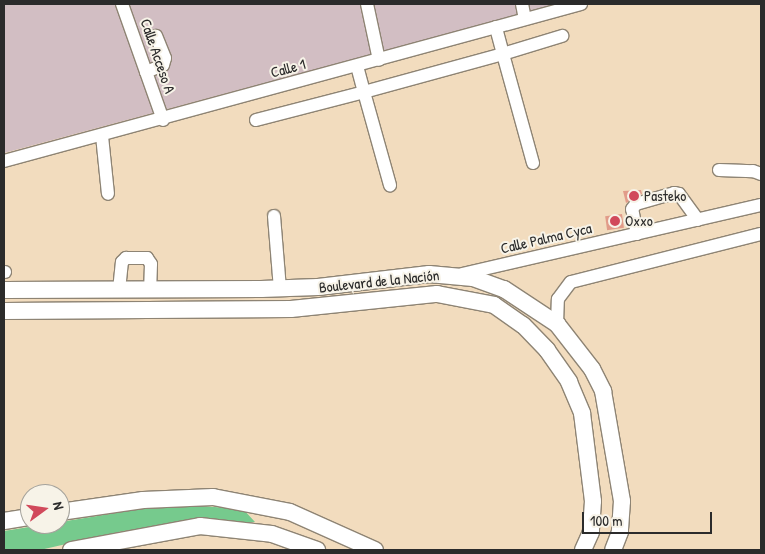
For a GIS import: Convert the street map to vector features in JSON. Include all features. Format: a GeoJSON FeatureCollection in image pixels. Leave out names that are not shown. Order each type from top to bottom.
{"type":"FeatureCollection","features":[{"type":"Feature","properties":{"kind":"main road","name":"Boulevard de la Nación"},"geometry":{"type":"LineString","coordinates":[[4,290],[280,289],[395,276],[455,275],[473,278],[504,289],[557,324],[592,369],[603,391],[609,413],[622,501],[620,532],[613,550]]}},
{"type":"Feature","properties":{"kind":"main road"},"geometry":{"type":"LineString","coordinates":[[150,290],[150,309]]}},
{"type":"Feature","properties":{"kind":"main road","name":"Boulevard de la Nación"},"geometry":{"type":"LineString","coordinates":[[4,310],[291,309],[437,294],[494,305],[523,325],[547,350],[569,382],[582,414],[593,501],[591,532],[583,550]]}},
{"type":"Feature","properties":{"kind":"main road"},"geometry":{"type":"LineString","coordinates":[[70,511],[144,500],[213,497],[290,512],[375,550]]}},
{"type":"Feature","properties":{"kind":"main road"},"geometry":{"type":"LineString","coordinates":[[4,521],[20,519]]}},
{"type":"Feature","properties":{"kind":"main road"},"geometry":{"type":"LineString","coordinates":[[71,550],[200,526],[272,534],[317,550]]}},
{"type":"Feature","properties":{"kind":"street","name":"Calle Acceso A"},"geometry":{"type":"LineString","coordinates":[[122,4],[163,120]]}},
{"type":"Feature","properties":{"kind":"street"},"geometry":{"type":"LineString","coordinates":[[366,4],[379,60]]}},
{"type":"Feature","properties":{"kind":"street"},"geometry":{"type":"LineString","coordinates":[[522,4],[525,19]]}},
{"type":"Feature","properties":{"kind":"street","name":"Calle 1"},"geometry":{"type":"LineString","coordinates":[[4,161],[163,120],[581,4]]}},
{"type":"Feature","properties":{"kind":"street"},"geometry":{"type":"LineString","coordinates":[[496,27],[533,163]]}},
{"type":"Feature","properties":{"kind":"street"},"geometry":{"type":"LineString","coordinates":[[146,72],[163,65],[164,58],[156,36]]}},
{"type":"Feature","properties":{"kind":"street"},"geometry":{"type":"LineString","coordinates":[[256,120],[503,54],[562,36]]}},
{"type":"Feature","properties":{"kind":"street"},"geometry":{"type":"LineString","coordinates":[[357,66],[390,185]]}},
{"type":"Feature","properties":{"kind":"street"},"geometry":{"type":"LineString","coordinates":[[102,136],[108,194]]}},
{"type":"Feature","properties":{"kind":"street"},"geometry":{"type":"LineString","coordinates":[[719,170],[753,171],[761,174]]}},
{"type":"Feature","properties":{"kind":"street"},"geometry":{"type":"LineString","coordinates":[[637,234],[632,209],[636,204],[674,194],[682,197],[698,220]]}},
{"type":"Feature","properties":{"kind":"street","name":"Calle Palma Cyca"},"geometry":{"type":"LineString","coordinates":[[455,275],[761,205]]}},
{"type":"Feature","properties":{"kind":"street"},"geometry":{"type":"LineString","coordinates":[[274,216],[280,289]]}},
{"type":"Feature","properties":{"kind":"street"},"geometry":{"type":"LineString","coordinates":[[557,324],[558,299],[570,282],[761,234]]}},
{"type":"Feature","properties":{"kind":"street"},"geometry":{"type":"LineString","coordinates":[[119,290],[122,262],[126,258],[148,258],[151,264],[150,290]]}},
{"type":"Feature","properties":{"kind":"shaded area"},"geometry":{"type":"Polygon","coordinates":[[[4,4],[559,4],[4,153],[4,4]]]}},
{"type":"Feature","properties":{"kind":"green space"},"geometry":{"type":"Polygon","coordinates":[[[172,504],[243,509],[255,522],[123,531],[40,550],[4,550],[4,531],[20,528],[20,534],[70,534],[70,520],[172,504]]]}},
{"type":"Feature","properties":{"kind":"building","name":"Pasteko"},"geometry":{"type":"Polygon","coordinates":[[[641,190],[642,194],[626,203],[623,191],[641,190]]]}},
{"type":"Feature","properties":{"kind":"building"},"geometry":{"type":"Polygon","coordinates":[[[622,214],[624,228],[607,230],[605,216],[622,214]]]}},
{"type":"Feature","properties":{"kind":"place","name":"Pasteko"},"geometry":{"type":"Point","coordinates":[634,196]}},
{"type":"Feature","properties":{"kind":"place","name":"Oxxo"},"geometry":{"type":"Point","coordinates":[615,221]}}]}
